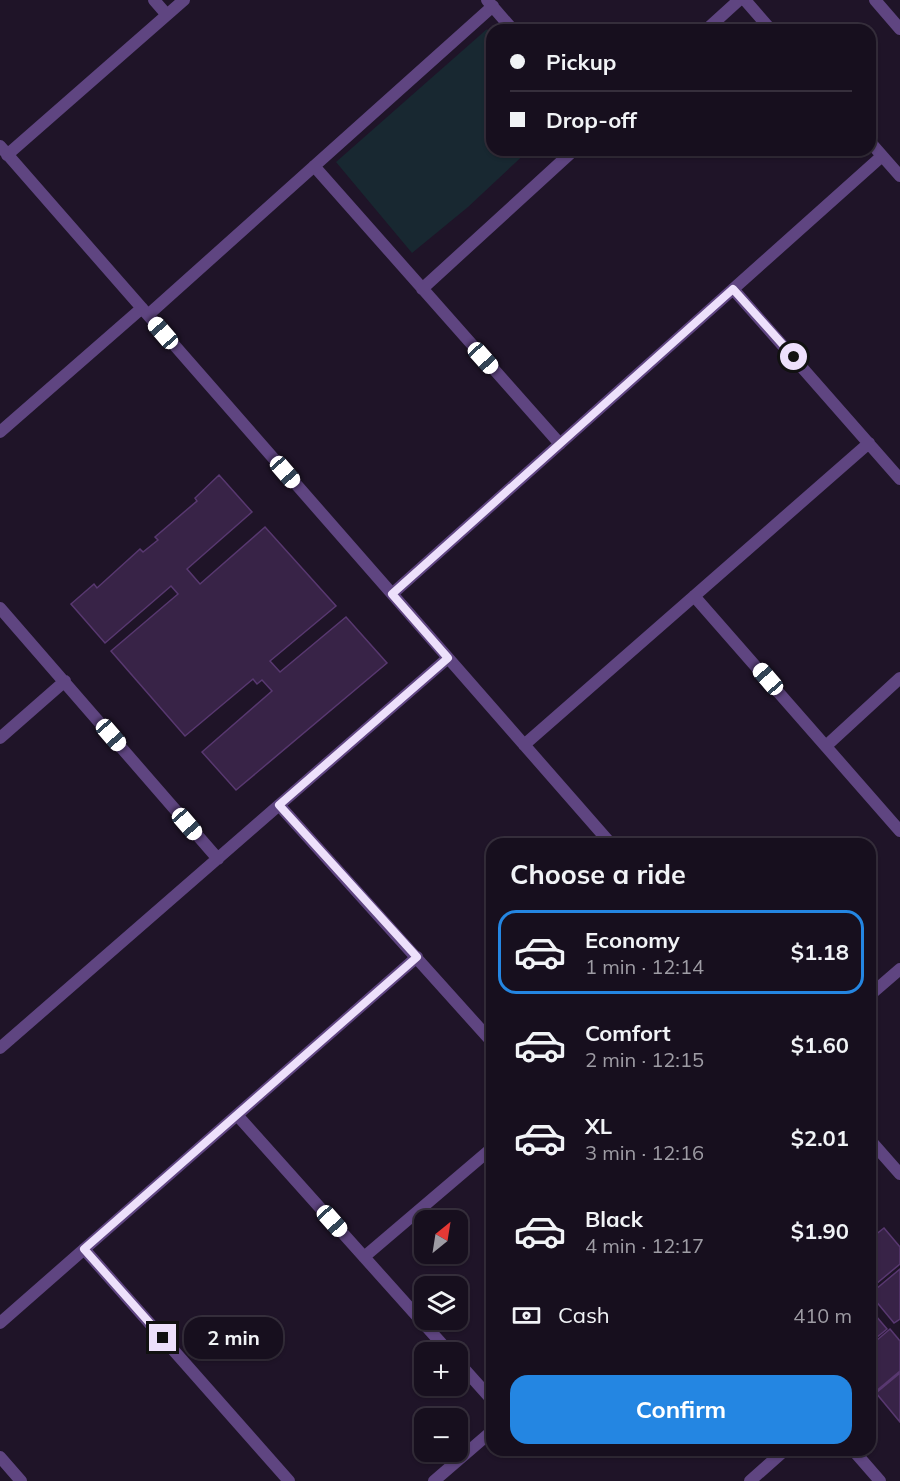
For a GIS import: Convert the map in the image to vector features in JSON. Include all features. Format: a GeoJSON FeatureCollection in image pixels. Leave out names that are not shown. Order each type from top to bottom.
{"type":"FeatureCollection","features":[{"type":"Feature","properties":{"kind":"street"},"geometry":{"type":"LineString","coordinates":[[154,0],[167,15]]}},
{"type":"Feature","properties":{"kind":"street"},"geometry":{"type":"LineString","coordinates":[[184,0],[3,151],[606,838]]}},
{"type":"Feature","properties":{"kind":"street"},"geometry":{"type":"LineString","coordinates":[[713,24],[739,0]]}},
{"type":"Feature","properties":{"kind":"street"},"geometry":{"type":"LineString","coordinates":[[745,0],[766,24]]}},
{"type":"Feature","properties":{"kind":"street"},"geometry":{"type":"LineString","coordinates":[[875,0],[900,29]]}},
{"type":"Feature","properties":{"kind":"street"},"geometry":{"type":"LineString","coordinates":[[0,432],[145,312],[314,166],[490,3],[508,24]]}},
{"type":"Feature","properties":{"kind":"street"},"geometry":{"type":"LineString","coordinates":[[876,149],[900,176]]}},
{"type":"Feature","properties":{"kind":"street"},"geometry":{"type":"LineString","coordinates":[[422,289],[567,156]]}},
{"type":"Feature","properties":{"kind":"street"},"geometry":{"type":"LineString","coordinates":[[392,594],[882,156]]}},
{"type":"Feature","properties":{"kind":"street"},"geometry":{"type":"LineString","coordinates":[[314,166],[560,444]]}},
{"type":"Feature","properties":{"kind":"street"},"geometry":{"type":"LineString","coordinates":[[733,289],[900,479]]}},
{"type":"Feature","properties":{"kind":"street"},"geometry":{"type":"LineString","coordinates":[[524,745],[869,443]]}},
{"type":"Feature","properties":{"kind":"street"},"geometry":{"type":"LineString","coordinates":[[694,596],[900,831]]}},
{"type":"Feature","properties":{"kind":"street"},"geometry":{"type":"LineString","coordinates":[[0,608],[218,859]]}},
{"type":"Feature","properties":{"kind":"street"},"geometry":{"type":"LineString","coordinates":[[1,1044],[218,859],[448,658]]}},
{"type":"Feature","properties":{"kind":"street"},"geometry":{"type":"LineString","coordinates":[[826,746],[900,678]]}},
{"type":"Feature","properties":{"kind":"street"},"geometry":{"type":"LineString","coordinates":[[0,738],[65,681]]}},
{"type":"Feature","properties":{"kind":"street"},"geometry":{"type":"LineString","coordinates":[[279,805],[486,1035]]}},
{"type":"Feature","properties":{"kind":"street"},"geometry":{"type":"LineString","coordinates":[[0,1323],[417,957]]}},
{"type":"Feature","properties":{"kind":"street"},"geometry":{"type":"LineString","coordinates":[[876,990],[900,969]]}},
{"type":"Feature","properties":{"kind":"street"},"geometry":{"type":"LineString","coordinates":[[237,1115],[440,1342]]}},
{"type":"Feature","properties":{"kind":"street"},"geometry":{"type":"LineString","coordinates":[[876,1147],[900,1174]]}},
{"type":"Feature","properties":{"kind":"street"},"geometry":{"type":"LineString","coordinates":[[364,1257],[486,1153]]}},
{"type":"Feature","properties":{"kind":"street"},"geometry":{"type":"LineString","coordinates":[[84,1249],[289,1481]]}},
{"type":"Feature","properties":{"kind":"street"},"geometry":{"type":"LineString","coordinates":[[468,1373],[486,1393]]}},
{"type":"Feature","properties":{"kind":"street"},"geometry":{"type":"LineString","coordinates":[[434,1481],[486,1436]]}},
{"type":"Feature","properties":{"kind":"street"},"geometry":{"type":"LineString","coordinates":[[750,1481],[778,1456]]}},
{"type":"Feature","properties":{"kind":"street"},"geometry":{"type":"LineString","coordinates":[[858,1456],[880,1481]]}},
{"type":"Feature","properties":{"kind":"street"},"geometry":{"type":"LineString","coordinates":[[0,1457],[21,1481]]}},
{"type":"Feature","properties":{"kind":"shaded area"},"geometry":{"type":"Polygon","coordinates":[[[486,30],[486,156],[523,156],[468,207],[412,253],[336,162],[486,30]]]}},
{"type":"Feature","properties":{"kind":"building"},"geometry":{"type":"Polygon","coordinates":[[[219,475],[252,512],[187,569],[200,584],[265,527],[336,606],[270,661],[280,672],[346,617],[387,663],[236,790],[202,752],[272,691],[262,680],[257,684],[253,679],[185,736],[111,651],[178,594],[171,586],[105,643],[71,604],[94,584],[97,588],[140,549],[143,552],[158,540],[155,537],[197,501],[195,498],[219,475]]]}},
{"type":"Feature","properties":{"kind":"building"},"geometry":{"type":"Polygon","coordinates":[[[884,1228],[900,1247],[900,1264],[876,1284],[876,1234],[884,1228]]]}},
{"type":"Feature","properties":{"kind":"building"},"geometry":{"type":"Polygon","coordinates":[[[900,1269],[900,1319],[894,1323],[876,1301],[876,1289],[900,1269]]]}},
{"type":"Feature","properties":{"kind":"building"},"geometry":{"type":"Polygon","coordinates":[[[876,1316],[887,1329],[876,1338],[876,1316]]]}},
{"type":"Feature","properties":{"kind":"building"},"geometry":{"type":"Polygon","coordinates":[[[890,1329],[900,1341],[900,1371],[876,1391],[876,1341],[890,1329]]]}},
{"type":"Feature","properties":{"kind":"building"},"geometry":{"type":"Polygon","coordinates":[[[900,1373],[900,1422],[876,1393],[900,1373]]]}},
{"type":"Feature","properties":{"kind":"route"},"geometry":{"type":"LineString","coordinates":[[163,1338],[84,1249],[417,957],[279,805],[448,658],[392,594],[733,289],[794,357]]}}]}
